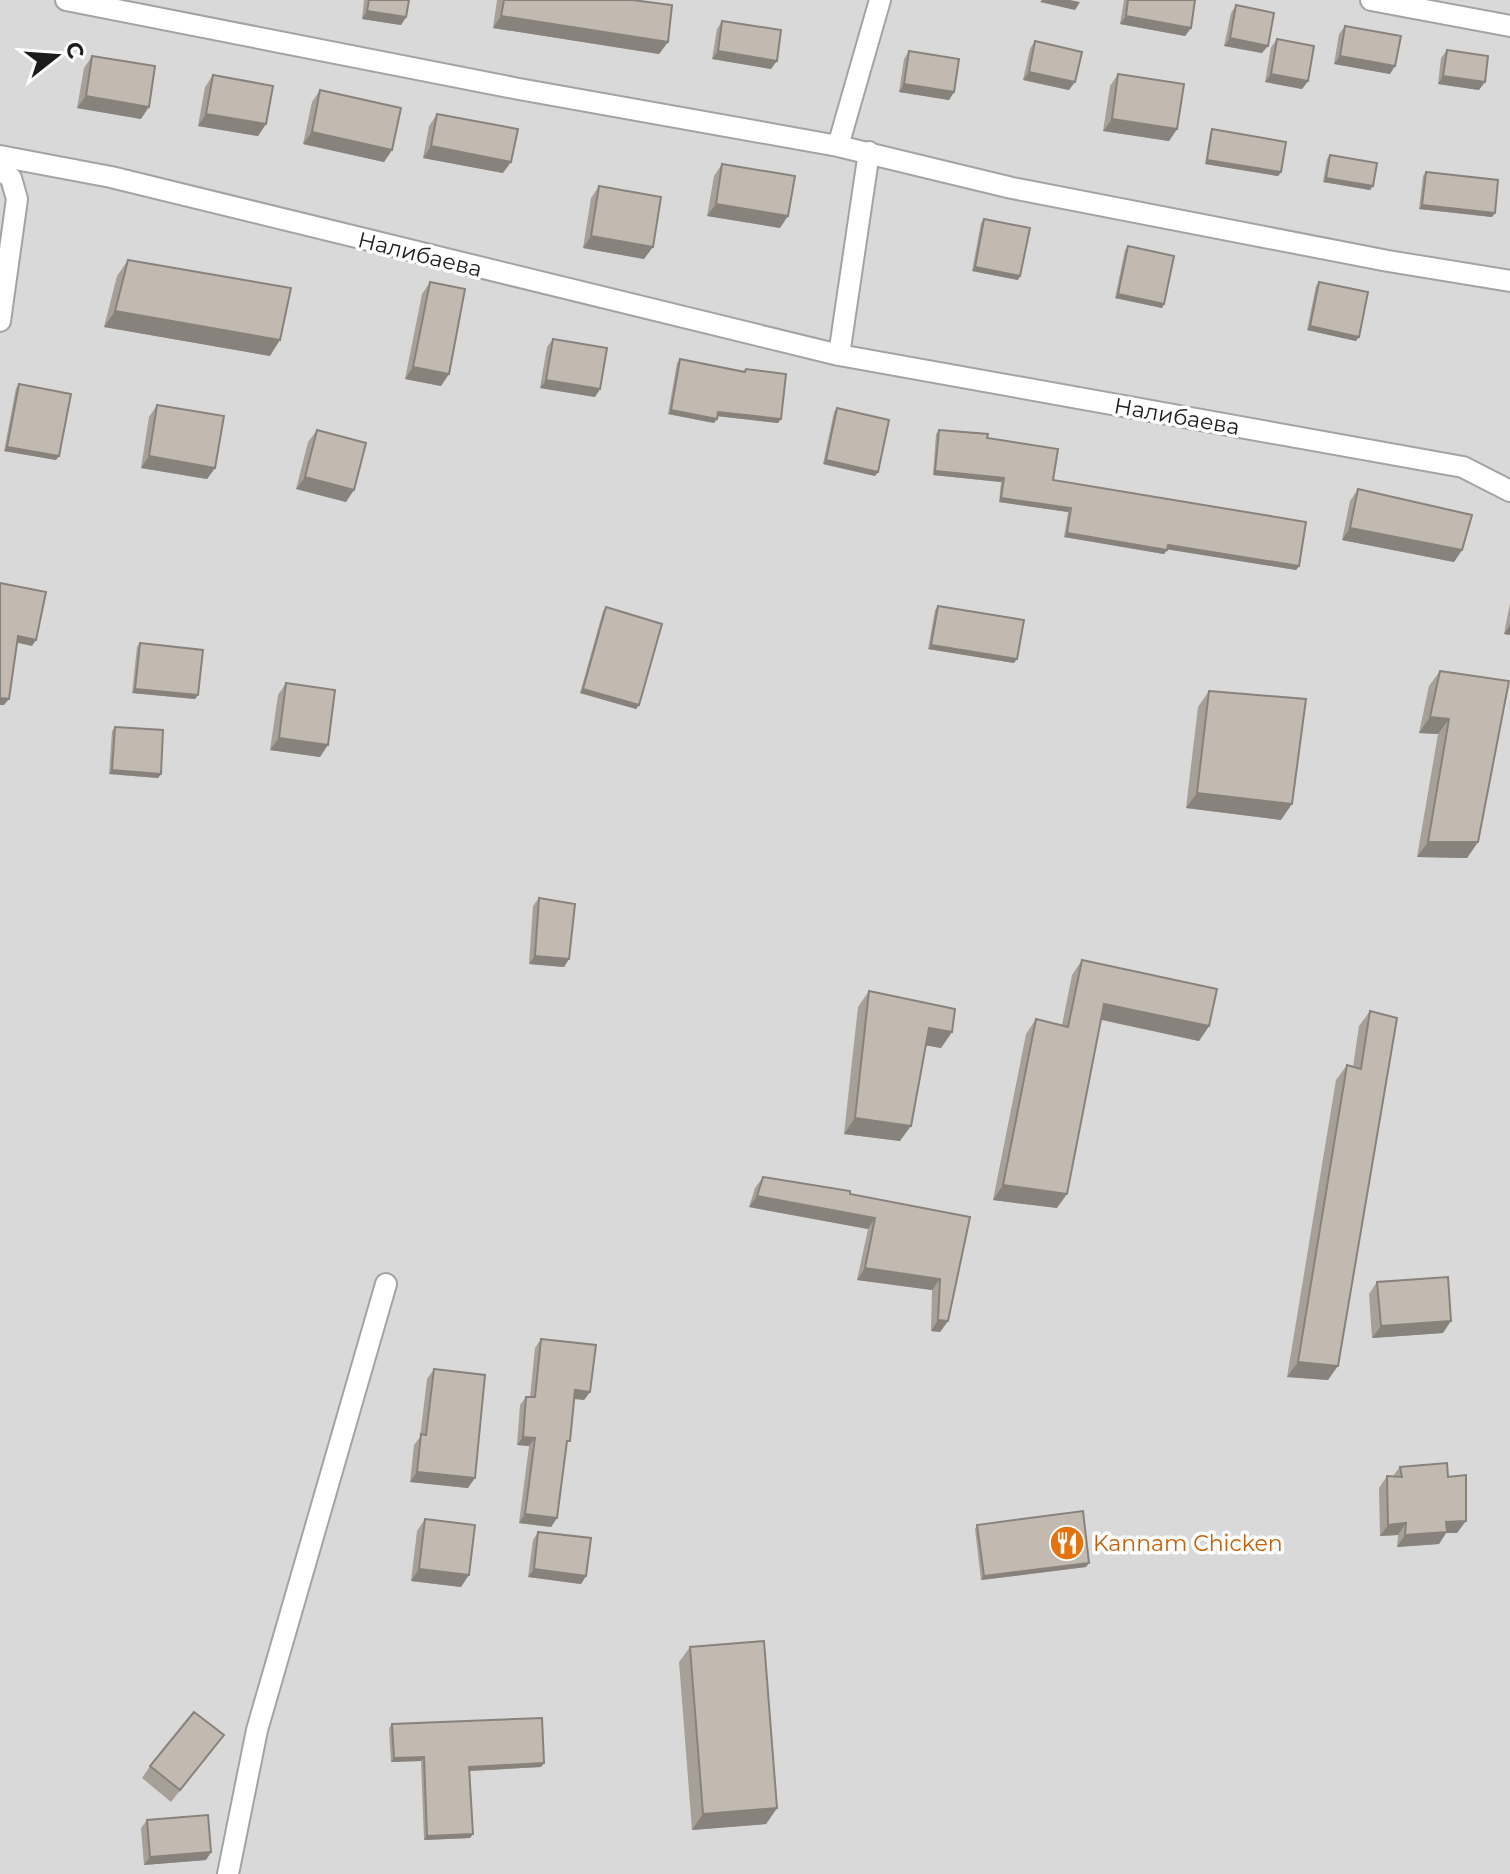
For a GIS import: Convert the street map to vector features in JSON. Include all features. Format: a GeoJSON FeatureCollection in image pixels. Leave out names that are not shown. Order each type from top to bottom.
{"type":"FeatureCollection","features":[{"type":"Feature","properties":{"kind":"street"},"geometry":{"type":"LineString","coordinates":[[66,0],[519,89],[869,152],[1028,191],[1388,261],[1510,281]]}},
{"type":"Feature","properties":{"kind":"street"},"geometry":{"type":"LineString","coordinates":[[838,146],[880,0]]}},
{"type":"Feature","properties":{"kind":"street"},"geometry":{"type":"LineString","coordinates":[[1371,0],[1510,26]]}},
{"type":"Feature","properties":{"kind":"street"},"geometry":{"type":"LineString","coordinates":[[839,355],[869,152]]}},
{"type":"Feature","properties":{"kind":"street","name":"Налибаева"},"geometry":{"type":"LineString","coordinates":[[0,156],[111,177],[839,355],[1463,467],[1510,491]]}},
{"type":"Feature","properties":{"kind":"street"},"geometry":{"type":"LineString","coordinates":[[0,170],[11,178],[17,199],[0,321]]}},
{"type":"Feature","properties":{"kind":"street"},"geometry":{"type":"LineString","coordinates":[[228,1874],[257,1730],[386,1284]]}},
{"type":"Feature","properties":{"kind":"shaded area"},"geometry":{"type":"Polygon","coordinates":[[[0,0],[1510,0],[1510,1874],[0,1874],[0,0]]]}},
{"type":"Feature","properties":{"kind":"building"},"geometry":{"type":"Polygon","coordinates":[[[369,0],[409,0],[406,17],[367,11],[369,0]]]}},
{"type":"Feature","properties":{"kind":"building"},"geometry":{"type":"Polygon","coordinates":[[[504,0],[632,0],[672,5],[668,42],[501,16],[504,0]]]}},
{"type":"Feature","properties":{"kind":"building"},"geometry":{"type":"Polygon","coordinates":[[[1128,0],[1195,0],[1191,28],[1126,16],[1128,0]]]}},
{"type":"Feature","properties":{"kind":"building"},"geometry":{"type":"Polygon","coordinates":[[[1236,5],[1274,13],[1268,46],[1230,38],[1236,5]]]}},
{"type":"Feature","properties":{"kind":"building"},"geometry":{"type":"Polygon","coordinates":[[[722,21],[781,30],[777,61],[718,51],[722,21]]]}},
{"type":"Feature","properties":{"kind":"building"},"geometry":{"type":"Polygon","coordinates":[[[1345,26],[1401,36],[1395,66],[1340,56],[1345,26]]]}},
{"type":"Feature","properties":{"kind":"building"},"geometry":{"type":"Polygon","coordinates":[[[1277,39],[1314,46],[1308,81],[1271,74],[1277,39]]]}},
{"type":"Feature","properties":{"kind":"building"},"geometry":{"type":"Polygon","coordinates":[[[1035,41],[1082,52],[1075,82],[1029,72],[1035,41]]]}},
{"type":"Feature","properties":{"kind":"building"},"geometry":{"type":"Polygon","coordinates":[[[1447,50],[1488,56],[1485,82],[1443,76],[1447,50]]]}},
{"type":"Feature","properties":{"kind":"building"},"geometry":{"type":"Polygon","coordinates":[[[909,51],[959,59],[954,92],[904,84],[909,51]]]}},
{"type":"Feature","properties":{"kind":"building"},"geometry":{"type":"Polygon","coordinates":[[[92,56],[155,66],[149,107],[86,96],[92,56]]]}},
{"type":"Feature","properties":{"kind":"building"},"geometry":{"type":"Polygon","coordinates":[[[1118,74],[1184,84],[1177,129],[1112,119],[1118,74]]]}},
{"type":"Feature","properties":{"kind":"building"},"geometry":{"type":"Polygon","coordinates":[[[213,75],[273,86],[266,124],[206,114],[213,75]]]}},
{"type":"Feature","properties":{"kind":"building"},"geometry":{"type":"Polygon","coordinates":[[[320,90],[401,108],[392,150],[312,132],[320,90]]]}},
{"type":"Feature","properties":{"kind":"building"},"geometry":{"type":"Polygon","coordinates":[[[437,114],[518,129],[511,162],[431,146],[437,114]]]}},
{"type":"Feature","properties":{"kind":"building"},"geometry":{"type":"Polygon","coordinates":[[[1212,129],[1286,142],[1281,172],[1207,160],[1212,129]]]}},
{"type":"Feature","properties":{"kind":"building"},"geometry":{"type":"Polygon","coordinates":[[[1330,155],[1377,163],[1373,186],[1326,178],[1330,155]]]}},
{"type":"Feature","properties":{"kind":"building"},"geometry":{"type":"Polygon","coordinates":[[[722,164],[795,176],[788,216],[716,204],[722,164]]]}},
{"type":"Feature","properties":{"kind":"building"},"geometry":{"type":"Polygon","coordinates":[[[1426,172],[1498,180],[1495,213],[1422,205],[1426,172]]]}},
{"type":"Feature","properties":{"kind":"building"},"geometry":{"type":"Polygon","coordinates":[[[599,186],[661,197],[653,247],[591,236],[599,186]]]}},
{"type":"Feature","properties":{"kind":"building"},"geometry":{"type":"Polygon","coordinates":[[[984,219],[1030,228],[1020,276],[975,267],[984,219]]]}},
{"type":"Feature","properties":{"kind":"building"},"geometry":{"type":"Polygon","coordinates":[[[1128,246],[1174,256],[1164,304],[1118,294],[1128,246]]]}},
{"type":"Feature","properties":{"kind":"building"},"geometry":{"type":"Polygon","coordinates":[[[128,260],[291,288],[280,340],[115,311],[128,260]]]}},
{"type":"Feature","properties":{"kind":"building"},"geometry":{"type":"Polygon","coordinates":[[[430,282],[465,289],[449,374],[413,367],[430,282]]]}},
{"type":"Feature","properties":{"kind":"building"},"geometry":{"type":"Polygon","coordinates":[[[1319,282],[1368,292],[1359,337],[1310,326],[1319,282]]]}},
{"type":"Feature","properties":{"kind":"building"},"geometry":{"type":"Polygon","coordinates":[[[553,339],[607,348],[600,389],[546,380],[553,339]]]}},
{"type":"Feature","properties":{"kind":"building"},"geometry":{"type":"Polygon","coordinates":[[[680,359],[745,372],[746,369],[786,374],[781,419],[718,412],[717,419],[671,410],[680,359]]]}},
{"type":"Feature","properties":{"kind":"building"},"geometry":{"type":"Polygon","coordinates":[[[19,384],[71,394],[59,456],[7,447],[19,384]]]}},
{"type":"Feature","properties":{"kind":"building"},"geometry":{"type":"Polygon","coordinates":[[[157,405],[224,416],[215,468],[149,456],[157,405]]]}},
{"type":"Feature","properties":{"kind":"building"},"geometry":{"type":"Polygon","coordinates":[[[837,408],[889,420],[878,472],[826,460],[837,408]]]}},
{"type":"Feature","properties":{"kind":"building"},"geometry":{"type":"Polygon","coordinates":[[[317,430],[366,443],[354,490],[305,477],[317,430]]]}},
{"type":"Feature","properties":{"kind":"building"},"geometry":{"type":"Polygon","coordinates":[[[939,430],[988,434],[987,438],[1058,449],[1053,480],[1306,522],[1299,566],[1168,545],[1167,550],[1067,533],[1071,508],[1001,498],[1004,478],[935,471],[939,430]]]}},
{"type":"Feature","properties":{"kind":"building"},"geometry":{"type":"Polygon","coordinates":[[[1358,489],[1472,515],[1462,550],[1350,528],[1358,489]]]}},
{"type":"Feature","properties":{"kind":"building"},"geometry":{"type":"Polygon","coordinates":[[[0,583],[46,592],[36,640],[18,636],[9,699],[0,698],[0,583]]]}},
{"type":"Feature","properties":{"kind":"building"},"geometry":{"type":"Polygon","coordinates":[[[938,606],[1024,620],[1017,659],[931,645],[938,606]]]}},
{"type":"Feature","properties":{"kind":"building"},"geometry":{"type":"Polygon","coordinates":[[[606,607],[662,624],[639,705],[583,689],[606,607]]]}},
{"type":"Feature","properties":{"kind":"building"},"geometry":{"type":"Polygon","coordinates":[[[140,643],[203,650],[198,695],[135,689],[140,643]]]}},
{"type":"Feature","properties":{"kind":"building"},"geometry":{"type":"Polygon","coordinates":[[[1440,671],[1509,681],[1478,842],[1428,842],[1449,719],[1430,717],[1440,671]]]}},
{"type":"Feature","properties":{"kind":"building"},"geometry":{"type":"Polygon","coordinates":[[[286,683],[335,690],[328,745],[279,738],[286,683]]]}},
{"type":"Feature","properties":{"kind":"building"},"geometry":{"type":"Polygon","coordinates":[[[1209,691],[1306,699],[1292,804],[1197,793],[1209,691]]]}},
{"type":"Feature","properties":{"kind":"building"},"geometry":{"type":"Polygon","coordinates":[[[115,727],[163,730],[161,774],[112,770],[115,727]]]}},
{"type":"Feature","properties":{"kind":"building"},"geometry":{"type":"Polygon","coordinates":[[[539,898],[575,904],[569,959],[535,956],[539,898]]]}},
{"type":"Feature","properties":{"kind":"building"},"geometry":{"type":"Polygon","coordinates":[[[1082,960],[1217,989],[1209,1026],[1104,1004],[1067,1194],[1003,1185],[1036,1019],[1068,1027],[1082,960]]]}},
{"type":"Feature","properties":{"kind":"building"},"geometry":{"type":"Polygon","coordinates":[[[869,991],[955,1009],[952,1032],[929,1028],[911,1126],[855,1118],[869,991]]]}},
{"type":"Feature","properties":{"kind":"building"},"geometry":{"type":"Polygon","coordinates":[[[1370,1011],[1397,1018],[1338,1366],[1298,1362],[1347,1065],[1361,1069],[1370,1011]]]}},
{"type":"Feature","properties":{"kind":"building"},"geometry":{"type":"Polygon","coordinates":[[[763,1177],[850,1191],[850,1194],[970,1217],[948,1321],[938,1320],[940,1279],[865,1268],[875,1218],[757,1196],[763,1177]]]}},
{"type":"Feature","properties":{"kind":"building"},"geometry":{"type":"Polygon","coordinates":[[[1448,1277],[1451,1321],[1381,1326],[1377,1282],[1448,1277]]]}},
{"type":"Feature","properties":{"kind":"building"},"geometry":{"type":"Polygon","coordinates":[[[541,1339],[596,1345],[590,1392],[575,1390],[557,1518],[525,1514],[535,1438],[523,1437],[526,1397],[535,1397],[541,1339]]]}},
{"type":"Feature","properties":{"kind":"building"},"geometry":{"type":"Polygon","coordinates":[[[434,1369],[485,1375],[475,1478],[417,1472],[421,1434],[426,1435],[434,1369]]]}},
{"type":"Feature","properties":{"kind":"building"},"geometry":{"type":"Polygon","coordinates":[[[1447,1463],[1448,1477],[1466,1475],[1466,1521],[1446,1522],[1447,1532],[1405,1535],[1406,1523],[1388,1525],[1387,1476],[1402,1477],[1400,1467],[1447,1463]]]}},
{"type":"Feature","properties":{"kind":"building"},"geometry":{"type":"Polygon","coordinates":[[[1083,1511],[1089,1563],[984,1576],[977,1525],[1083,1511]]]}},
{"type":"Feature","properties":{"kind":"building"},"geometry":{"type":"Polygon","coordinates":[[[425,1519],[475,1525],[469,1575],[419,1569],[425,1519]]]}},
{"type":"Feature","properties":{"kind":"building"},"geometry":{"type":"Polygon","coordinates":[[[538,1532],[591,1538],[586,1576],[534,1569],[538,1532]]]}},
{"type":"Feature","properties":{"kind":"building"},"geometry":{"type":"Polygon","coordinates":[[[764,1641],[777,1808],[703,1814],[690,1647],[764,1641]]]}},
{"type":"Feature","properties":{"kind":"building"},"geometry":{"type":"Polygon","coordinates":[[[194,1712],[224,1735],[180,1790],[150,1766],[194,1712]]]}},
{"type":"Feature","properties":{"kind":"building"},"geometry":{"type":"Polygon","coordinates":[[[542,1718],[544,1763],[469,1767],[473,1834],[427,1836],[424,1757],[394,1758],[392,1724],[542,1718]]]}},
{"type":"Feature","properties":{"kind":"building"},"geometry":{"type":"Polygon","coordinates":[[[208,1815],[211,1852],[150,1857],[147,1820],[208,1815]]]}},
{"type":"Feature","properties":{"kind":"place","name":"Kannam Chicken"},"geometry":{"type":"Point","coordinates":[1067,1543]}}]}
